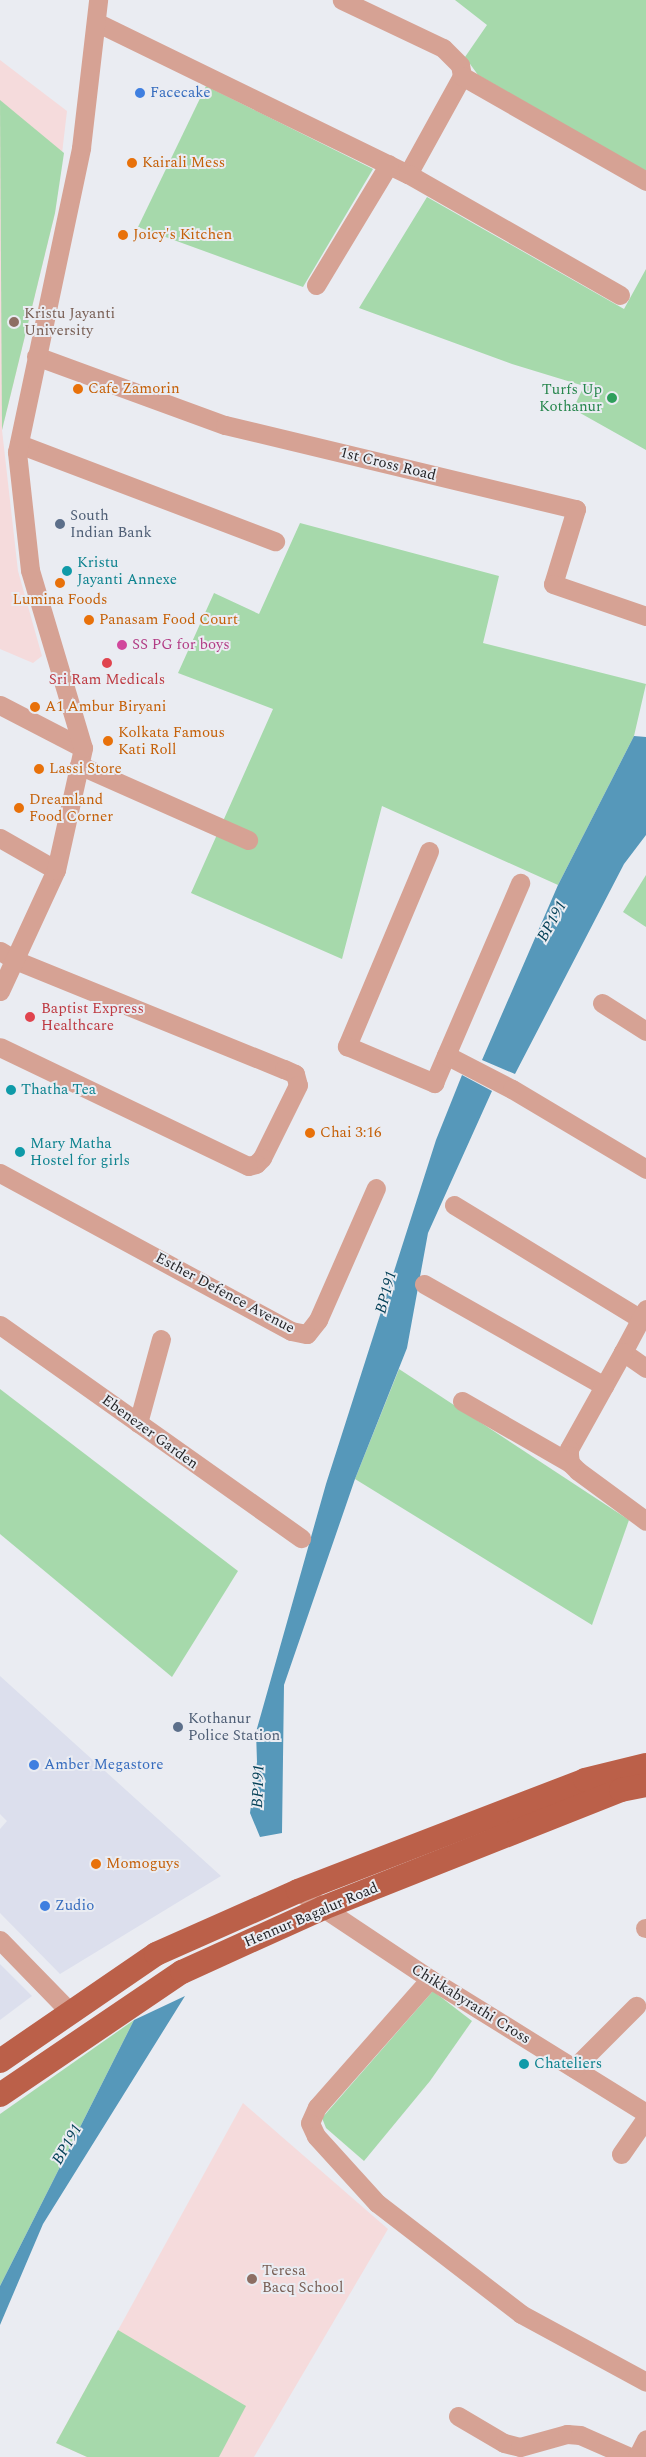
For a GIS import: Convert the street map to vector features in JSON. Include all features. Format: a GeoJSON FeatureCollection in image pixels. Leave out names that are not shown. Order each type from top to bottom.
{"type":"FeatureCollection","features":[{"type":"Feature","properties":{"kind":"main road","name":"Hennur Bagalur Road"},"geometry":{"type":"LineString","coordinates":[[0,2061],[140,1963],[215,1928],[298,1891],[585,1780],[646,1765]]}},
{"type":"Feature","properties":{"kind":"main road","name":"Hennur Bagalur Road"},"geometry":{"type":"LineString","coordinates":[[0,2095],[191,1968],[323,1908],[621,1790],[646,1785]]}},
{"type":"Feature","properties":{"kind":"street"},"geometry":{"type":"LineString","coordinates":[[0,991],[7,955],[56,870],[81,757],[30,570],[19,444],[81,148],[98,0]]}},
{"type":"Feature","properties":{"kind":"street"},"geometry":{"type":"LineString","coordinates":[[342,0],[443,48],[460,65],[462,76],[408,174]]}},
{"type":"Feature","properties":{"kind":"street"},"geometry":{"type":"LineString","coordinates":[[96,22],[389,164],[620,295]]}},
{"type":"Feature","properties":{"kind":"street"},"geometry":{"type":"LineString","coordinates":[[462,76],[646,181]]}},
{"type":"Feature","properties":{"kind":"street"},"geometry":{"type":"LineString","coordinates":[[316,285],[389,164]]}},
{"type":"Feature","properties":{"kind":"street","name":"1st Cross Road"},"geometry":{"type":"LineString","coordinates":[[36,356],[225,425],[576,510],[553,584],[646,616]]}},
{"type":"Feature","properties":{"kind":"street"},"geometry":{"type":"LineString","coordinates":[[19,444],[275,541]]}},
{"type":"Feature","properties":{"kind":"street"},"geometry":{"type":"LineString","coordinates":[[0,705],[81,757],[248,840]]}},
{"type":"Feature","properties":{"kind":"street"},"geometry":{"type":"LineString","coordinates":[[0,838],[56,870]]}},
{"type":"Feature","properties":{"kind":"street"},"geometry":{"type":"LineString","coordinates":[[429,851],[347,1046],[434,1083],[520,883]]}},
{"type":"Feature","properties":{"kind":"street"},"geometry":{"type":"LineString","coordinates":[[0,1047],[248,1166],[256,1164],[262,1158],[298,1085],[295,1074],[284,1069],[7,955]]}},
{"type":"Feature","properties":{"kind":"street"},"geometry":{"type":"LineString","coordinates":[[602,1003],[646,1031]]}},
{"type":"Feature","properties":{"kind":"street"},"geometry":{"type":"LineString","coordinates":[[446,1055],[512,1089],[646,1169]]}},
{"type":"Feature","properties":{"kind":"street","name":"Esther Defence Avenue"},"geometry":{"type":"LineString","coordinates":[[0,1173],[291,1331],[306,1334],[318,1320],[376,1188]]}},
{"type":"Feature","properties":{"kind":"street"},"geometry":{"type":"LineString","coordinates":[[454,1205],[644,1314],[569,1449],[570,1463]]}},
{"type":"Feature","properties":{"kind":"street"},"geometry":{"type":"LineString","coordinates":[[424,1284],[604,1386]]}},
{"type":"Feature","properties":{"kind":"street","name":"Ebenezer Garden"},"geometry":{"type":"LineString","coordinates":[[0,1324],[301,1538]]}},
{"type":"Feature","properties":{"kind":"street"},"geometry":{"type":"LineString","coordinates":[[138,1423],[161,1339]]}},
{"type":"Feature","properties":{"kind":"street"},"geometry":{"type":"LineString","coordinates":[[623,1352],[646,1368]]}},
{"type":"Feature","properties":{"kind":"street"},"geometry":{"type":"LineString","coordinates":[[462,1401],[570,1463],[646,1521]]}},
{"type":"Feature","properties":{"kind":"street","name":"Chikkabyrathi Cross"},"geometry":{"type":"LineString","coordinates":[[298,1891],[430,1979],[646,2113]]}},
{"type":"Feature","properties":{"kind":"street"},"geometry":{"type":"LineString","coordinates":[[0,1940],[70,2012]]}},
{"type":"Feature","properties":{"kind":"street"},"geometry":{"type":"LineString","coordinates":[[430,1979],[317,2108],[310,2123],[316,2136],[376,2203],[521,2314],[646,2382]]}},
{"type":"Feature","properties":{"kind":"street"},"geometry":{"type":"LineString","coordinates":[[574,2068],[636,2006]]}},
{"type":"Feature","properties":{"kind":"street"},"geometry":{"type":"LineString","coordinates":[[622,2154],[646,2118]]}},
{"type":"Feature","properties":{"kind":"street"},"geometry":{"type":"LineString","coordinates":[[458,2416],[504,2443],[520,2447],[567,2434],[580,2435],[630,2457]]}},
{"type":"Feature","properties":{"kind":"street"},"geometry":{"type":"LineString","coordinates":[[637,2457],[646,2439]]}},
{"type":"Feature","properties":{"kind":"shaded area","name":"Kristu Jayanti University"},"geometry":{"type":"Polygon","coordinates":[[[0,60],[67,111],[55,213],[2,430],[18,571],[42,656],[33,663],[0,649],[0,60]]]}},
{"type":"Feature","properties":{"kind":"shaded area"},"geometry":{"type":"Polygon","coordinates":[[[0,1676],[221,1876],[60,1974],[0,1913],[0,1829],[7,1821],[0,1814],[0,1676]]]}},
{"type":"Feature","properties":{"kind":"shaded area"},"geometry":{"type":"Polygon","coordinates":[[[0,1964],[32,1996],[0,2020],[0,1964]]]}},
{"type":"Feature","properties":{"kind":"shaded area","name":"Teresa Bacq School"},"geometry":{"type":"Polygon","coordinates":[[[243,2103],[388,2229],[254,2457],[87,2457],[56,2443],[243,2103]]]}},
{"type":"Feature","properties":{"kind":"green space"},"geometry":{"type":"Polygon","coordinates":[[[455,0],[646,0],[646,172],[478,75],[465,57],[487,25],[455,0]]]}},
{"type":"Feature","properties":{"kind":"green space"},"geometry":{"type":"Polygon","coordinates":[[[206,86],[373,169],[303,287],[138,227],[206,86]]]}},
{"type":"Feature","properties":{"kind":"green space","name":"Kristu Jayanti University"},"geometry":{"type":"Polygon","coordinates":[[[0,100],[64,153],[55,213],[2,430],[0,100]]]}},
{"type":"Feature","properties":{"kind":"green space"},"geometry":{"type":"Polygon","coordinates":[[[427,197],[624,309],[646,269],[646,450],[573,409],[584,386],[512,364],[359,308],[427,197]]]}},
{"type":"Feature","properties":{"kind":"green space"},"geometry":{"type":"Polygon","coordinates":[[[300,523],[499,576],[483,643],[646,684],[634,736],[558,885],[382,806],[342,959],[191,893],[273,709],[178,673],[214,593],[259,614],[300,523]]]}},
{"type":"Feature","properties":{"kind":"green space"},"geometry":{"type":"Polygon","coordinates":[[[646,875],[646,927],[623,912],[646,875]]]}},
{"type":"Feature","properties":{"kind":"green space"},"geometry":{"type":"Polygon","coordinates":[[[399,1369],[629,1520],[592,1625],[355,1479],[399,1369]]]}},
{"type":"Feature","properties":{"kind":"green space"},"geometry":{"type":"Polygon","coordinates":[[[0,1389],[238,1571],[172,1677],[0,1534],[0,1389]]]}},
{"type":"Feature","properties":{"kind":"green space"},"geometry":{"type":"Polygon","coordinates":[[[433,1991],[472,2021],[430,2081],[364,2161],[326,2128],[322,2118],[433,1991]]]}},
{"type":"Feature","properties":{"kind":"green space"},"geometry":{"type":"Polygon","coordinates":[[[134,2020],[0,2286],[0,2114],[134,2020]]]}},
{"type":"Feature","properties":{"kind":"green space"},"geometry":{"type":"Polygon","coordinates":[[[118,2330],[246,2406],[219,2457],[87,2457],[56,2443],[118,2330]]]}},
{"type":"Feature","properties":{"kind":"water","name":"BP191"},"geometry":{"type":"Polygon","coordinates":[[[634,736],[646,737],[646,835],[624,864],[515,1074],[482,1060],[558,885],[634,736]]]}},
{"type":"Feature","properties":{"kind":"water","name":"BP191"},"geometry":{"type":"Polygon","coordinates":[[[462,1075],[492,1091],[428,1233],[407,1348],[355,1479],[284,1685],[282,1833],[260,1837],[250,1813],[257,1762],[256,1732],[326,1484],[436,1140],[462,1075]]]}},
{"type":"Feature","properties":{"kind":"water"},"geometry":{"type":"Polygon","coordinates":[[[185,1996],[43,2224],[0,2325],[0,2286],[134,2020],[185,1996]]]}},
{"type":"Feature","properties":{"kind":"place","name":"Facecake"},"geometry":{"type":"Point","coordinates":[140,93]}},
{"type":"Feature","properties":{"kind":"place","name":"Kairali Mess"},"geometry":{"type":"Point","coordinates":[132,163]}},
{"type":"Feature","properties":{"kind":"place","name":"Joicy's Kitchen"},"geometry":{"type":"Point","coordinates":[123,235]}},
{"type":"Feature","properties":{"kind":"place","name":"Kristu Jayanti University"},"geometry":{"type":"Point","coordinates":[14,322]}},
{"type":"Feature","properties":{"kind":"place","name":"Cafe Zamorin"},"geometry":{"type":"Point","coordinates":[78,389]}},
{"type":"Feature","properties":{"kind":"place","name":"Turfs Up Kothanur"},"geometry":{"type":"Point","coordinates":[612,398]}},
{"type":"Feature","properties":{"kind":"place","name":"South Indian Bank"},"geometry":{"type":"Point","coordinates":[60,524]}},
{"type":"Feature","properties":{"kind":"place","name":"Kristu Jayanti Annexe"},"geometry":{"type":"Point","coordinates":[67,571]}},
{"type":"Feature","properties":{"kind":"place","name":"Lumina Foods"},"geometry":{"type":"Point","coordinates":[60,583]}},
{"type":"Feature","properties":{"kind":"place","name":"Panasam Food Court"},"geometry":{"type":"Point","coordinates":[89,620]}},
{"type":"Feature","properties":{"kind":"place","name":"SS PG for boys"},"geometry":{"type":"Point","coordinates":[122,645]}},
{"type":"Feature","properties":{"kind":"place","name":"Sri Ram Medicals"},"geometry":{"type":"Point","coordinates":[107,663]}},
{"type":"Feature","properties":{"kind":"place","name":"A1 Ambur Biryani"},"geometry":{"type":"Point","coordinates":[35,707]}},
{"type":"Feature","properties":{"kind":"place","name":"Kolkata Famous Kati Roll"},"geometry":{"type":"Point","coordinates":[108,741]}},
{"type":"Feature","properties":{"kind":"place","name":"Lassi Store"},"geometry":{"type":"Point","coordinates":[39,769]}},
{"type":"Feature","properties":{"kind":"place","name":"Dreamland Food Corner"},"geometry":{"type":"Point","coordinates":[19,808]}},
{"type":"Feature","properties":{"kind":"place","name":"Baptist Express Healthcare"},"geometry":{"type":"Point","coordinates":[30,1017]}},
{"type":"Feature","properties":{"kind":"place","name":"Thatha Tea"},"geometry":{"type":"Point","coordinates":[11,1090]}},
{"type":"Feature","properties":{"kind":"place","name":"Chai 3:16"},"geometry":{"type":"Point","coordinates":[310,1133]}},
{"type":"Feature","properties":{"kind":"place","name":"Mary Matha Hostel for girls"},"geometry":{"type":"Point","coordinates":[20,1152]}},
{"type":"Feature","properties":{"kind":"place","name":"Kothanur Police Station"},"geometry":{"type":"Point","coordinates":[178,1727]}},
{"type":"Feature","properties":{"kind":"place","name":"Amber Megastore"},"geometry":{"type":"Point","coordinates":[34,1765]}},
{"type":"Feature","properties":{"kind":"place","name":"Momoguys"},"geometry":{"type":"Point","coordinates":[96,1864]}},
{"type":"Feature","properties":{"kind":"place","name":"Zudio"},"geometry":{"type":"Point","coordinates":[45,1906]}},
{"type":"Feature","properties":{"kind":"place","name":"Chateliers"},"geometry":{"type":"Point","coordinates":[524,2064]}},
{"type":"Feature","properties":{"kind":"place","name":"Teresa Bacq School"},"geometry":{"type":"Point","coordinates":[252,2279]}}]}
